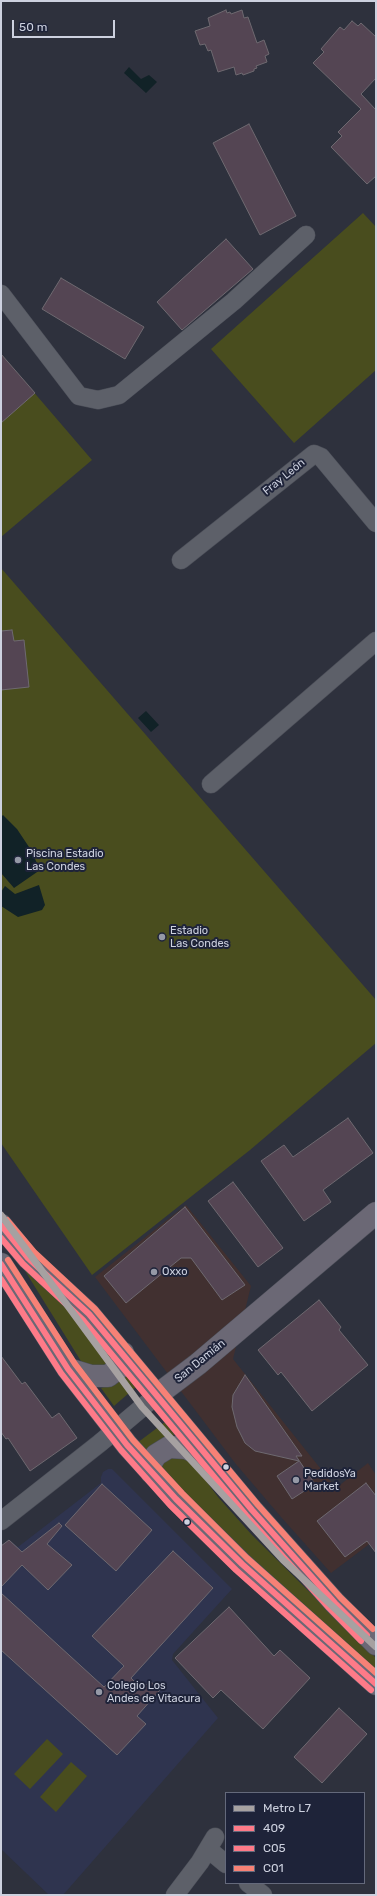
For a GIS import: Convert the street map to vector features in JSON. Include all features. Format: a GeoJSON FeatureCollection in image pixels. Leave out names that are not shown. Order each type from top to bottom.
{"type":"FeatureCollection","features":[{"type":"Feature","properties":{"kind":"main road","name":"San Damián"},"geometry":{"type":"LineString","coordinates":[[157,1395],[198,1364],[376,1213]]}},
{"type":"Feature","properties":{"kind":"main road"},"geometry":{"type":"LineString","coordinates":[[1,1225],[28,1258],[89,1314],[123,1353],[252,1510],[335,1603],[376,1644]]}},
{"type":"Feature","properties":{"kind":"main road"},"geometry":{"type":"LineString","coordinates":[[1,1264],[68,1369],[115,1431],[151,1472],[242,1564],[376,1684]]}},
{"type":"Feature","properties":{"kind":"main road"},"geometry":{"type":"LineString","coordinates":[[68,1369],[91,1376],[108,1376],[120,1367],[123,1353]]}},
{"type":"Feature","properties":{"kind":"main road"},"geometry":{"type":"LineString","coordinates":[[151,1472],[152,1463],[156,1455],[169,1447],[179,1446],[208,1457]]}},
{"type":"Feature","properties":{"kind":"street"},"geometry":{"type":"LineString","coordinates":[[1,294],[79,396],[98,400],[119,395],[234,301],[306,234]]}},
{"type":"Feature","properties":{"kind":"street","name":"Fray León"},"geometry":{"type":"LineString","coordinates":[[181,560],[314,454],[321,457],[376,523]]}},
{"type":"Feature","properties":{"kind":"street"},"geometry":{"type":"LineString","coordinates":[[211,784],[376,641]]}},
{"type":"Feature","properties":{"kind":"street","name":"San Damián"},"geometry":{"type":"LineString","coordinates":[[1,1521],[115,1431],[157,1395]]}},
{"type":"Feature","properties":{"kind":"street"},"geometry":{"type":"LineString","coordinates":[[175,1895],[212,1843],[225,1862]]}},
{"type":"Feature","properties":{"kind":"street"},"geometry":{"type":"LineString","coordinates":[[249,1884],[263,1895]]}},
{"type":"Feature","properties":{"kind":"shaded area"},"geometry":{"type":"Polygon","coordinates":[[[129,67],[141,79],[149,75],[157,82],[146,93],[124,73],[129,67]]]}},
{"type":"Feature","properties":{"kind":"shaded area"},"geometry":{"type":"Polygon","coordinates":[[[146,711],[159,725],[151,732],[138,718],[146,711]]]}},
{"type":"Feature","properties":{"kind":"shaded area","name":"Piscina Estadio Las Condes"},"geometry":{"type":"Polygon","coordinates":[[[3,815],[17,829],[31,850],[40,870],[14,888],[1,873],[1,817],[3,815]]]}},
{"type":"Feature","properties":{"kind":"shaded area"},"geometry":{"type":"Polygon","coordinates":[[[39,885],[45,905],[42,910],[18,917],[1,906],[1,892],[5,886],[15,894],[39,885]]]}},
{"type":"Feature","properties":{"kind":"shaded area"},"geometry":{"type":"Polygon","coordinates":[[[186,1205],[251,1286],[233,1359],[336,1488],[368,1463],[376,1475],[376,1539],[331,1573],[235,1463],[95,1277],[186,1205]]]}},
{"type":"Feature","properties":{"kind":"shaded area","name":"Colegio Los Andes de Vitacura"},"geometry":{"type":"Polygon","coordinates":[[[108,1469],[112,1469],[232,1589],[173,1654],[172,1660],[218,1718],[63,1895],[49,1895],[1,1849],[1,1546],[9,1540],[18,1547],[101,1483],[103,1472],[108,1469]]]}},
{"type":"Feature","properties":{"kind":"green space"},"geometry":{"type":"Polygon","coordinates":[[[363,213],[376,227],[376,370],[294,443],[211,349],[363,213]]]}},
{"type":"Feature","properties":{"kind":"green space"},"geometry":{"type":"Polygon","coordinates":[[[1,354],[92,460],[1,537],[1,354]]]}},
{"type":"Feature","properties":{"kind":"green space","name":"Estadio Las Condes"},"geometry":{"type":"Polygon","coordinates":[[[1,568],[376,1000],[376,1043],[250,1150],[92,1275],[1,1143],[1,568]]]}},
{"type":"Feature","properties":{"kind":"green space"},"geometry":{"type":"Polygon","coordinates":[[[22,1266],[92,1332],[111,1356],[111,1366],[84,1366],[22,1266]]]}},
{"type":"Feature","properties":{"kind":"green space"},"geometry":{"type":"Polygon","coordinates":[[[126,1372],[137,1386],[114,1406],[101,1388],[113,1384],[126,1372]]]}},
{"type":"Feature","properties":{"kind":"green space"},"geometry":{"type":"Polygon","coordinates":[[[165,1422],[174,1434],[173,1437],[146,1453],[137,1443],[165,1422]]]}},
{"type":"Feature","properties":{"kind":"green space"},"geometry":{"type":"Polygon","coordinates":[[[166,1457],[185,1457],[194,1465],[218,1497],[252,1535],[376,1658],[376,1670],[246,1555],[162,1471],[162,1461],[166,1457]]]}},
{"type":"Feature","properties":{"kind":"green space"},"geometry":{"type":"Polygon","coordinates":[[[47,1739],[63,1754],[30,1789],[14,1774],[47,1739]]]}},
{"type":"Feature","properties":{"kind":"green space"},"geometry":{"type":"Polygon","coordinates":[[[71,1762],[87,1776],[56,1812],[40,1797],[71,1762]]]}},
{"type":"Feature","properties":{"kind":"building"},"geometry":{"type":"Polygon","coordinates":[[[226,10],[227,13],[230,12],[231,14],[242,10],[244,18],[248,17],[257,43],[264,40],[269,54],[265,56],[267,62],[256,66],[257,68],[254,69],[254,71],[243,75],[242,73],[236,75],[234,67],[218,72],[211,50],[208,51],[205,44],[200,45],[195,31],[210,26],[208,18],[226,10]]]}},
{"type":"Feature","properties":{"kind":"building"},"geometry":{"type":"Polygon","coordinates":[[[352,21],[358,26],[361,23],[376,37],[376,78],[361,94],[376,110],[376,176],[367,184],[331,147],[342,136],[338,132],[361,109],[313,63],[324,52],[321,49],[340,27],[344,30],[352,21]]]}},
{"type":"Feature","properties":{"kind":"building"},"geometry":{"type":"Polygon","coordinates":[[[249,124],[296,216],[260,235],[213,143],[249,124]]]}},
{"type":"Feature","properties":{"kind":"building"},"geometry":{"type":"Polygon","coordinates":[[[226,239],[253,269],[182,330],[157,302],[226,239]]]}},
{"type":"Feature","properties":{"kind":"building"},"geometry":{"type":"Polygon","coordinates":[[[61,278],[144,327],[125,359],[42,309],[61,278]]]}},
{"type":"Feature","properties":{"kind":"building"},"geometry":{"type":"Polygon","coordinates":[[[1,354],[35,393],[1,423],[1,354]]]}},
{"type":"Feature","properties":{"kind":"building"},"geometry":{"type":"Polygon","coordinates":[[[12,630],[14,641],[24,640],[29,687],[1,690],[1,631],[12,630]]]}},
{"type":"Feature","properties":{"kind":"building"},"geometry":{"type":"Polygon","coordinates":[[[348,1118],[373,1153],[323,1190],[331,1202],[304,1221],[261,1161],[284,1145],[293,1157],[348,1118]]]}},
{"type":"Feature","properties":{"kind":"building"},"geometry":{"type":"Polygon","coordinates":[[[233,1182],[283,1248],[258,1267],[208,1201],[233,1182]]]}},
{"type":"Feature","properties":{"kind":"building"},"geometry":{"type":"Polygon","coordinates":[[[185,1207],[245,1285],[222,1300],[191,1258],[181,1258],[126,1303],[104,1276],[185,1207]]]}},
{"type":"Feature","properties":{"kind":"building"},"geometry":{"type":"Polygon","coordinates":[[[319,1300],[341,1327],[339,1330],[368,1365],[312,1411],[281,1372],[278,1375],[258,1350],[319,1300]]]}},
{"type":"Feature","properties":{"kind":"building"},"geometry":{"type":"Polygon","coordinates":[[[1,1356],[22,1384],[25,1382],[52,1418],[59,1413],[77,1438],[30,1471],[8,1438],[6,1439],[1,1432],[1,1356]]]}},
{"type":"Feature","properties":{"kind":"building"},"geometry":{"type":"Polygon","coordinates":[[[245,1375],[302,1456],[296,1456],[315,1484],[292,1499],[277,1476],[299,1461],[255,1451],[245,1443],[237,1427],[232,1407],[233,1395],[245,1375]]]}},
{"type":"Feature","properties":{"kind":"building"},"geometry":{"type":"Polygon","coordinates":[[[366,1483],[376,1496],[376,1553],[367,1541],[345,1557],[317,1521],[366,1483]]]}},
{"type":"Feature","properties":{"kind":"building"},"geometry":{"type":"Polygon","coordinates":[[[102,1484],[152,1530],[116,1571],[65,1525],[102,1484]]]}},
{"type":"Feature","properties":{"kind":"building"},"geometry":{"type":"Polygon","coordinates":[[[59,1523],[62,1526],[47,1544],[72,1565],[48,1590],[22,1565],[1,1587],[1,1546],[9,1540],[22,1552],[59,1523]]]}},
{"type":"Feature","properties":{"kind":"building"},"geometry":{"type":"Polygon","coordinates":[[[173,1551],[213,1588],[131,1678],[142,1689],[150,1681],[160,1690],[137,1716],[146,1724],[117,1755],[1,1650],[1,1593],[104,1687],[124,1666],[92,1636],[173,1551]]]}},
{"type":"Feature","properties":{"kind":"building"},"geometry":{"type":"Polygon","coordinates":[[[229,1607],[274,1656],[280,1650],[310,1678],[263,1729],[221,1690],[213,1698],[175,1658],[229,1607]]]}},
{"type":"Feature","properties":{"kind":"building"},"geometry":{"type":"Polygon","coordinates":[[[339,1708],[367,1734],[322,1783],[294,1757],[339,1708]]]}},
{"type":"Feature","properties":{"kind":"metro line","name":"L7"},"geometry":{"type":"LineString","coordinates":[[1,1215],[142,1407],[283,1560],[376,1647]]}},
{"type":"Feature","properties":{"kind":"transit line","name":"C01"},"geometry":{"type":"LineString","coordinates":[[7,1220],[34,1252],[95,1309],[258,1505],[341,1598],[373,1629]]}},
{"type":"Feature","properties":{"kind":"transit line","name":"409"},"geometry":{"type":"LineString","coordinates":[[1,1225],[28,1258],[89,1314],[252,1510],[335,1603],[367,1635]]}},
{"type":"Feature","properties":{"kind":"transit line","name":"C05"},"geometry":{"type":"LineString","coordinates":[[1,1238],[23,1264],[83,1320],[246,1515],[329,1608],[361,1641]]}},
{"type":"Feature","properties":{"kind":"transit line","name":"C01"},"geometry":{"type":"LineString","coordinates":[[8,1260],[75,1364],[133,1440],[182,1493],[247,1558],[376,1673]]}},
{"type":"Feature","properties":{"kind":"transit line","name":"409"},"geometry":{"type":"LineString","coordinates":[[1,1264],[68,1369],[127,1445],[176,1499],[242,1564],[376,1684]]}},
{"type":"Feature","properties":{"kind":"transit line","name":"C05"},"geometry":{"type":"LineString","coordinates":[[1,1279],[61,1373],[121,1450],[170,1505],[236,1570],[371,1690]]}},
{"type":"Feature","properties":{"kind":"place","name":"Piscina Estadio Las Condes"},"geometry":{"type":"Point","coordinates":[18,860]}},
{"type":"Feature","properties":{"kind":"place","name":"Estadio Las Condes"},"geometry":{"type":"Point","coordinates":[162,937]}},
{"type":"Feature","properties":{"kind":"place","name":"Oxxo"},"geometry":{"type":"Point","coordinates":[154,1272]}},
{"type":"Feature","properties":{"kind":"place","name":"PedidosYa Market"},"geometry":{"type":"Point","coordinates":[296,1480]}},
{"type":"Feature","properties":{"kind":"place","name":"Colegio Los Andes de Vitacura"},"geometry":{"type":"Point","coordinates":[99,1692]}}]}
